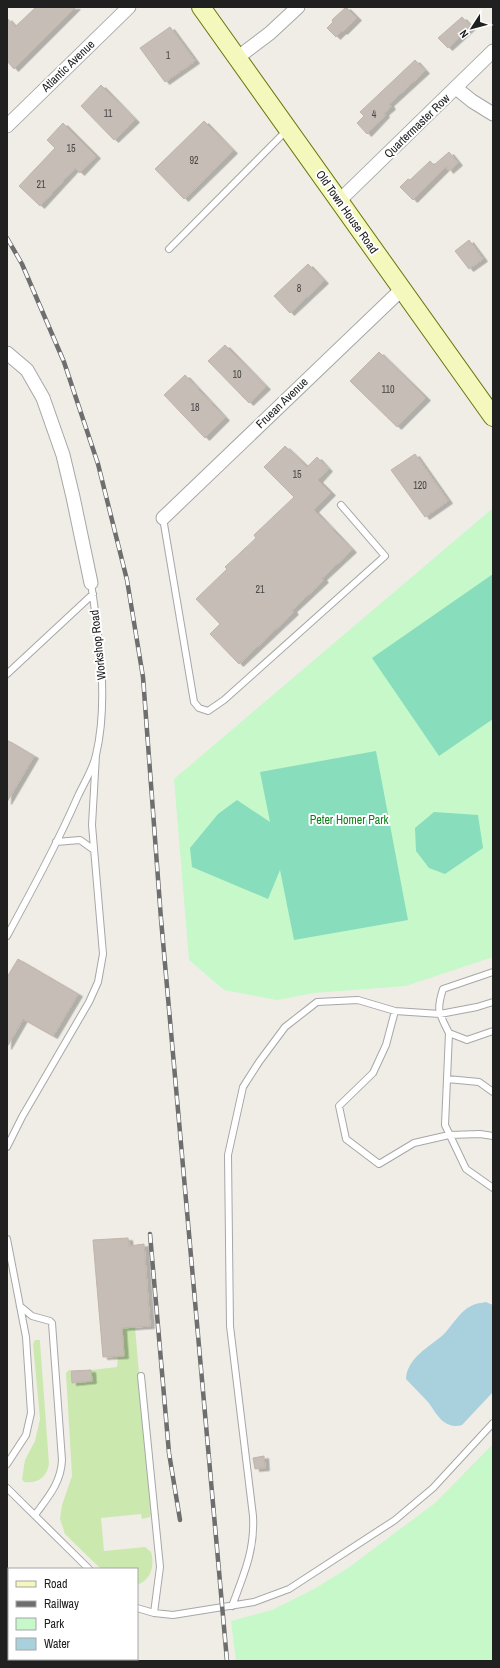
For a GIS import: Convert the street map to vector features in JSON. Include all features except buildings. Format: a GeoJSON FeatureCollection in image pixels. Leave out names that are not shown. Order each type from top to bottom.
{"type":"FeatureCollection","features":[{"type":"Feature","properties":{"kind":"main road","name":"Old Town House Road"},"geometry":{"type":"LineString","coordinates":[[201,7],[493,417]]}},
{"type":"Feature","properties":{"kind":"street","name":"Atlantic Avenue"},"geometry":{"type":"LineString","coordinates":[[7,126],[129,7]]}},
{"type":"Feature","properties":{"kind":"street"},"geometry":{"type":"LineString","coordinates":[[237,58],[270,33],[298,7]]}},
{"type":"Feature","properties":{"kind":"street","name":"Quartermaster Row"},"geometry":{"type":"LineString","coordinates":[[339,201],[493,51]]}},
{"type":"Feature","properties":{"kind":"street"},"geometry":{"type":"LineString","coordinates":[[456,88],[472,101],[493,114]]}},
{"type":"Feature","properties":{"kind":"street","name":"Fruean Avenue"},"geometry":{"type":"LineString","coordinates":[[163,518],[402,289]]}},
{"type":"Feature","properties":{"kind":"street","name":"Workshop Road"},"geometry":{"type":"LineString","coordinates":[[7,353],[27,370],[43,398],[72,490],[92,589]]}},
{"type":"Feature","properties":{"kind":"lane"},"geometry":{"type":"LineString","coordinates":[[169,249],[288,128]]}},
{"type":"Feature","properties":{"kind":"lane"},"geometry":{"type":"LineString","coordinates":[[163,518],[194,702],[199,708],[208,711],[224,700],[385,556],[341,505]]}},
{"type":"Feature","properties":{"kind":"lane"},"geometry":{"type":"LineString","coordinates":[[7,674],[92,589]]}},
{"type":"Feature","properties":{"kind":"lane","name":"Workshop Road"},"geometry":{"type":"LineString","coordinates":[[7,936],[37,882],[68,820],[96,755],[103,691],[97,623],[92,589]]}},
{"type":"Feature","properties":{"kind":"lane"},"geometry":{"type":"LineString","coordinates":[[7,1147],[22,1117],[89,1002],[98,982],[103,954],[92,808],[96,755]]}},
{"type":"Feature","properties":{"kind":"lane"},"geometry":{"type":"LineString","coordinates":[[56,842],[80,840],[94,850]]}},
{"type":"Feature","properties":{"kind":"lane"},"geometry":{"type":"LineString","coordinates":[[493,972],[443,989],[438,1004],[440,1014],[449,1033],[445,1125],[466,1168],[493,1188]]}},
{"type":"Feature","properties":{"kind":"lane"},"geometry":{"type":"LineString","coordinates":[[232,1606],[250,1556],[254,1536],[253,1516],[230,1326],[228,1155],[243,1087],[258,1062],[285,1027],[317,1002],[358,1000],[395,1011],[440,1014],[477,1007],[493,1002]]}},
{"type":"Feature","properties":{"kind":"lane"},"geometry":{"type":"LineString","coordinates":[[395,1011],[386,1045],[373,1073],[339,1106],[346,1139],[379,1164],[414,1142],[449,1135],[480,1134],[493,1136]]}},
{"type":"Feature","properties":{"kind":"lane"},"geometry":{"type":"LineString","coordinates":[[449,1033],[467,1040],[493,1032]]}},
{"type":"Feature","properties":{"kind":"lane"},"geometry":{"type":"LineString","coordinates":[[447,1079],[480,1082],[493,1092]]}},
{"type":"Feature","properties":{"kind":"lane"},"geometry":{"type":"LineString","coordinates":[[7,1239],[26,1337],[31,1413],[26,1435],[15,1454],[7,1464]]}},
{"type":"Feature","properties":{"kind":"lane"},"geometry":{"type":"LineString","coordinates":[[20,1306],[32,1316],[50,1321],[52,1323],[61,1453],[60,1477],[56,1486],[36,1515]]}},
{"type":"Feature","properties":{"kind":"lane"},"geometry":{"type":"LineString","coordinates":[[141,1376],[160,1567],[154,1613]]}},
{"type":"Feature","properties":{"kind":"lane"},"geometry":{"type":"LineString","coordinates":[[138,1608],[154,1613],[173,1615],[266,1599],[289,1589],[395,1520],[434,1488],[493,1423]]}},
{"type":"Feature","properties":{"kind":"lane"},"geometry":{"type":"LineString","coordinates":[[7,1488],[88,1568]]}},
{"type":"Feature","properties":{"kind":"green space","name":"Peter Homer Park"},"geometry":{"type":"Polygon","coordinates":[[[493,508],[493,957],[406,986],[314,993],[277,1000],[224,990],[189,960],[174,779],[493,508]]]}},
{"type":"Feature","properties":{"kind":"green space"},"geometry":{"type":"Polygon","coordinates":[[[493,574],[493,719],[439,756],[372,658],[493,574]]]}},
{"type":"Feature","properties":{"kind":"green space"},"geometry":{"type":"Polygon","coordinates":[[[376,751],[408,920],[294,940],[280,870],[268,899],[192,867],[190,848],[218,814],[237,800],[270,822],[260,772],[376,751]]]}},
{"type":"Feature","properties":{"kind":"green space"},"geometry":{"type":"Polygon","coordinates":[[[434,812],[478,815],[483,848],[445,874],[429,868],[416,851],[415,828],[434,812]]]}},
{"type":"Feature","properties":{"kind":"green space"},"geometry":{"type":"Polygon","coordinates":[[[135,1327],[151,1513],[150,1517],[142,1519],[141,1514],[101,1518],[104,1551],[145,1547],[151,1552],[151,1572],[146,1580],[138,1585],[138,1568],[100,1568],[65,1534],[60,1519],[62,1505],[72,1476],[66,1373],[70,1369],[72,1383],[91,1381],[91,1370],[117,1367],[118,1356],[124,1356],[121,1328],[135,1327]]]}},
{"type":"Feature","properties":{"kind":"green space"},"geometry":{"type":"Polygon","coordinates":[[[35,1340],[40,1340],[49,1464],[46,1473],[41,1479],[34,1482],[24,1482],[22,1479],[25,1460],[35,1441],[40,1419],[33,1344],[35,1340]]]}},
{"type":"Feature","properties":{"kind":"green space"},"geometry":{"type":"Polygon","coordinates":[[[493,1444],[493,1661],[236,1661],[231,1621],[272,1610],[314,1589],[348,1568],[435,1503],[493,1444]]]}},
{"type":"Feature","properties":{"kind":"water"},"geometry":{"type":"Polygon","coordinates":[[[486,1302],[493,1305],[493,1392],[462,1425],[450,1425],[439,1418],[428,1402],[406,1379],[407,1372],[414,1359],[443,1335],[463,1312],[473,1305],[486,1302]]]}},
{"type":"Feature","properties":{"kind":"railway"},"geometry":{"type":"LineString","coordinates":[[7,238],[22,264],[64,362],[98,464],[127,580],[143,677],[161,919],[227,1661]]}},
{"type":"Feature","properties":{"kind":"railway"},"geometry":{"type":"LineString","coordinates":[[150,1234],[169,1453],[180,1520]]}}]}
